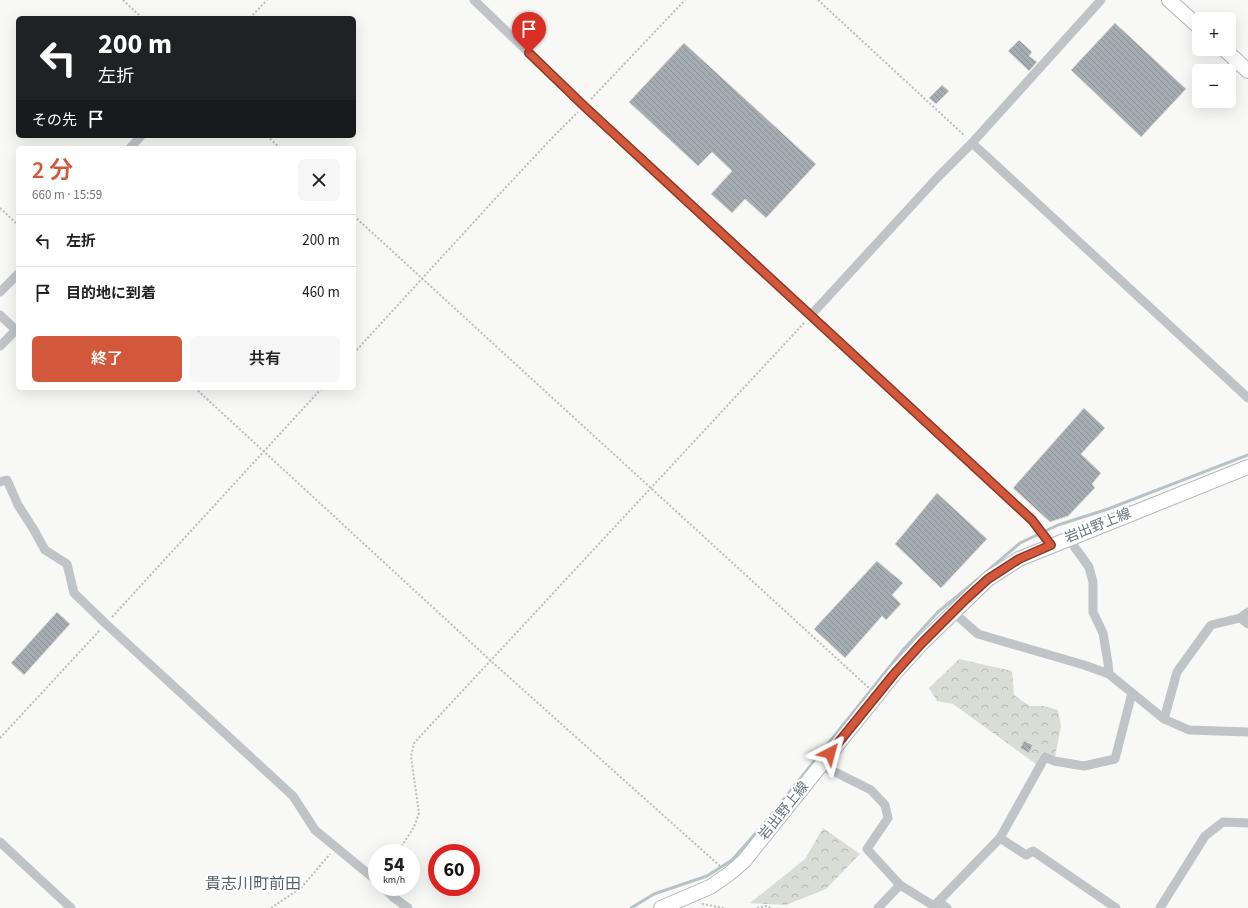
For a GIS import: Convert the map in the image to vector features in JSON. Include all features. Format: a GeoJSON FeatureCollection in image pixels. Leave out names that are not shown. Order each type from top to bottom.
{"type":"FeatureCollection","features":[{"type":"Feature","properties":{"kind":"main road"},"geometry":{"type":"LineString","coordinates":[[1169,0],[1192,21]]}},
{"type":"Feature","properties":{"kind":"main road"},"geometry":{"type":"LineString","coordinates":[[1232,56],[1248,71]]}},
{"type":"Feature","properties":{"kind":"main road","name":"岩出野上線"},"geometry":{"type":"LineString","coordinates":[[661,908],[710,887],[729,874],[744,861],[894,674],[922,643],[988,579],[1019,559],[1051,545],[1248,467]]}},
{"type":"Feature","properties":{"kind":"street"},"geometry":{"type":"LineString","coordinates":[[474,0],[584,106],[1032,520],[1051,545]]}},
{"type":"Feature","properties":{"kind":"street"},"geometry":{"type":"LineString","coordinates":[[811,315],[937,178],[972,143],[1101,0]]}},
{"type":"Feature","properties":{"kind":"street"},"geometry":{"type":"LineString","coordinates":[[132,146],[139,138]]}},
{"type":"Feature","properties":{"kind":"street"},"geometry":{"type":"LineString","coordinates":[[972,143],[1248,398]]}},
{"type":"Feature","properties":{"kind":"street"},"geometry":{"type":"LineString","coordinates":[[0,292],[16,276]]}},
{"type":"Feature","properties":{"kind":"street"},"geometry":{"type":"LineString","coordinates":[[0,314],[16,330]]}},
{"type":"Feature","properties":{"kind":"street"},"geometry":{"type":"LineString","coordinates":[[0,346],[16,332]]}},
{"type":"Feature","properties":{"kind":"street"},"geometry":{"type":"LineString","coordinates":[[0,482],[7,480],[18,505],[45,550],[67,564],[74,593],[293,796],[314,830],[368,874]]}},
{"type":"Feature","properties":{"kind":"street"},"geometry":{"type":"LineString","coordinates":[[1068,538],[1089,567],[1093,582],[1092,612],[1103,633],[1109,674]]}},
{"type":"Feature","properties":{"kind":"street"},"geometry":{"type":"LineString","coordinates":[[953,612],[978,634],[1084,665],[1109,674],[1164,719],[1189,730],[1248,732]]}},
{"type":"Feature","properties":{"kind":"street"},"geometry":{"type":"LineString","coordinates":[[1164,719],[1177,672],[1211,625],[1240,618],[1248,612]]}},
{"type":"Feature","properties":{"kind":"street"},"geometry":{"type":"LineString","coordinates":[[1240,618],[1248,624]]}},
{"type":"Feature","properties":{"kind":"street"},"geometry":{"type":"LineString","coordinates":[[821,765],[871,790],[885,805],[888,818],[867,850],[900,885],[934,906],[1000,838],[1045,757],[1054,761],[1084,766],[1115,759],[1132,693]]}},
{"type":"Feature","properties":{"kind":"street"},"geometry":{"type":"LineString","coordinates":[[1160,908],[1205,836],[1223,822],[1248,823]]}},
{"type":"Feature","properties":{"kind":"street"},"geometry":{"type":"LineString","coordinates":[[1000,838],[1026,855],[1032,851],[1116,908]]}},
{"type":"Feature","properties":{"kind":"street"},"geometry":{"type":"LineString","coordinates":[[0,842],[71,908]]}},
{"type":"Feature","properties":{"kind":"street"},"geometry":{"type":"LineString","coordinates":[[878,908],[900,885]]}},
{"type":"Feature","properties":{"kind":"street"},"geometry":{"type":"LineString","coordinates":[[392,896],[408,908]]}},
{"type":"Feature","properties":{"kind":"street"},"geometry":{"type":"LineString","coordinates":[[939,902],[947,908]]}},
{"type":"Feature","properties":{"kind":"path"},"geometry":{"type":"LineString","coordinates":[[123,0],[140,16]]}},
{"type":"Feature","properties":{"kind":"path"},"geometry":{"type":"LineString","coordinates":[[252,16],[267,0]]}},
{"type":"Feature","properties":{"kind":"path"},"geometry":{"type":"LineString","coordinates":[[356,351],[499,194],[685,0]]}},
{"type":"Feature","properties":{"kind":"path"},"geometry":{"type":"LineString","coordinates":[[818,0],[972,143]]}},
{"type":"Feature","properties":{"kind":"path"},"geometry":{"type":"LineString","coordinates":[[270,138],[278,146]]}},
{"type":"Feature","properties":{"kind":"path"},"geometry":{"type":"LineString","coordinates":[[0,208],[16,223]]}},
{"type":"Feature","properties":{"kind":"path"},"geometry":{"type":"LineString","coordinates":[[356,218],[877,696]]}},
{"type":"Feature","properties":{"kind":"path"},"geometry":{"type":"LineString","coordinates":[[404,844],[414,827],[419,813],[411,757],[414,743],[811,315]]}},
{"type":"Feature","properties":{"kind":"path"},"geometry":{"type":"LineString","coordinates":[[197,390],[491,660],[729,874]]}},
{"type":"Feature","properties":{"kind":"path"},"geometry":{"type":"LineString","coordinates":[[0,738],[320,390]]}},
{"type":"Feature","properties":{"kind":"path"},"geometry":{"type":"LineString","coordinates":[[271,908],[301,888],[335,848]]}},
{"type":"Feature","properties":{"kind":"path"},"geometry":{"type":"LineString","coordinates":[[691,895],[700,903],[725,908]]}},
{"type":"Feature","properties":{"kind":"path"},"geometry":{"type":"LineString","coordinates":[[757,908],[766,906],[771,908]]}},
{"type":"Feature","properties":{"kind":"green space"},"geometry":{"type":"Polygon","coordinates":[[[959,659],[1012,671],[1014,695],[1030,706],[1044,706],[1058,710],[1061,726],[1055,757],[1042,752],[1036,764],[953,704],[937,701],[929,688],[959,659]]]}},
{"type":"Feature","properties":{"kind":"green space"},"geometry":{"type":"Polygon","coordinates":[[[823,828],[860,854],[826,889],[786,905],[750,903],[805,859],[823,828]]]}},
{"type":"Feature","properties":{"kind":"building"},"geometry":{"type":"Polygon","coordinates":[[[1115,23],[1186,89],[1141,137],[1071,70],[1115,23]]]}},
{"type":"Feature","properties":{"kind":"building"},"geometry":{"type":"Polygon","coordinates":[[[1019,40],[1032,52],[1029,56],[1037,62],[1029,71],[1008,51],[1019,40]]]}},
{"type":"Feature","properties":{"kind":"building"},"geometry":{"type":"Polygon","coordinates":[[[684,43],[816,164],[766,218],[745,199],[732,213],[711,194],[732,171],[712,152],[698,166],[629,102],[684,43]]]}},
{"type":"Feature","properties":{"kind":"building"},"geometry":{"type":"Polygon","coordinates":[[[942,85],[949,91],[936,104],[929,98],[942,85]]]}},
{"type":"Feature","properties":{"kind":"building"},"geometry":{"type":"Polygon","coordinates":[[[1084,408],[1105,428],[1081,454],[1101,473],[1092,484],[1095,488],[1068,516],[1050,522],[1013,488],[1084,408]]]}},
{"type":"Feature","properties":{"kind":"building"},"geometry":{"type":"Polygon","coordinates":[[[937,493],[987,539],[941,588],[895,544],[937,493]]]}},
{"type":"Feature","properties":{"kind":"building"},"geometry":{"type":"Polygon","coordinates":[[[877,561],[903,583],[892,595],[901,604],[886,620],[882,616],[845,658],[814,629],[877,561]]]}},
{"type":"Feature","properties":{"kind":"building"},"geometry":{"type":"Polygon","coordinates":[[[57,612],[70,624],[24,675],[11,663],[57,612]]]}},
{"type":"Feature","properties":{"kind":"building"},"geometry":{"type":"Polygon","coordinates":[[[1024,741],[1033,745],[1029,753],[1020,748],[1024,741]]]}},
{"type":"Feature","properties":{"kind":"waterway"},"geometry":{"type":"LineString","coordinates":[[985,573],[1020,543],[1058,525],[1108,509],[1248,455]]}},
{"type":"Feature","properties":{"kind":"waterway"},"geometry":{"type":"LineString","coordinates":[[631,908],[654,894],[707,876],[732,860],[764,824],[903,650],[938,612],[978,579]]}},
{"type":"Feature","properties":{"kind":"district","name":"貴志川町前田"},"geometry":{"type":"Point","coordinates":[253,884]}},
{"type":"Feature","properties":{"kind":"route"},"geometry":{"type":"LineString","coordinates":[[529,53],[584,106],[1032,520],[1051,545],[1019,559],[988,579],[966,599],[922,643],[894,674],[830,753]]}}]}
